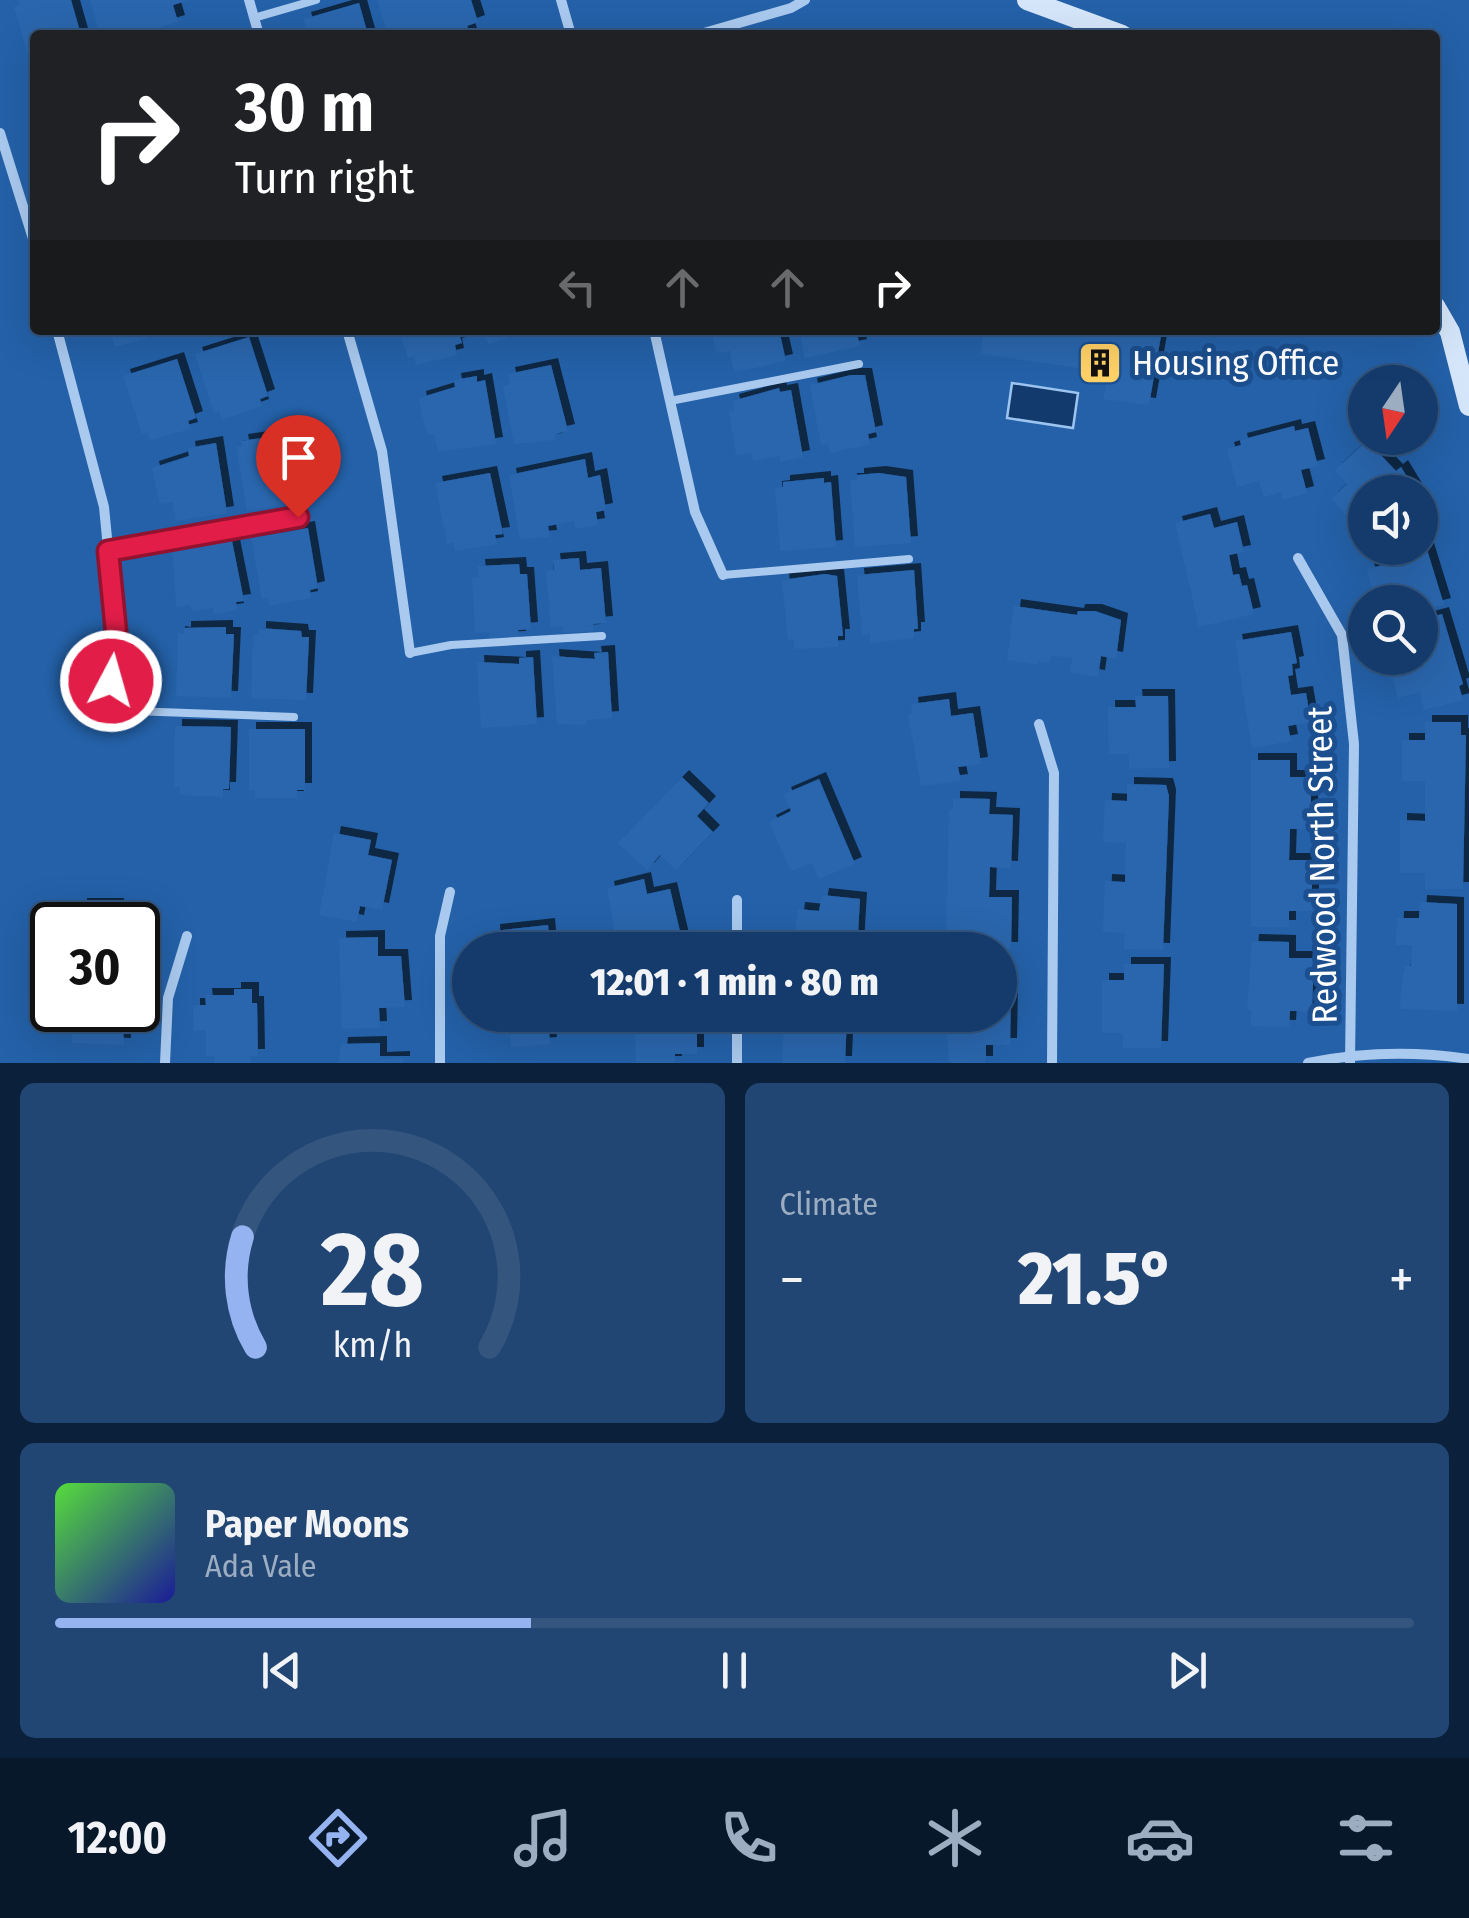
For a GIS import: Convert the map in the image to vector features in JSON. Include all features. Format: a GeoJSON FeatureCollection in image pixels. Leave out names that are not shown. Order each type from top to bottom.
{"type":"FeatureCollection","features":[{"type":"Feature","properties":{"kind":"street"},"geometry":{"type":"LineString","coordinates":[[248,0],[258,30]]}},
{"type":"Feature","properties":{"kind":"street"},"geometry":{"type":"LineString","coordinates":[[561,0],[570,30]]}},
{"type":"Feature","properties":{"kind":"street"},"geometry":{"type":"LineString","coordinates":[[712,30],[805,0]]}},
{"type":"Feature","properties":{"kind":"street"},"geometry":{"type":"LineString","coordinates":[[1027,0],[1108,30]]}},
{"type":"Feature","properties":{"kind":"street"},"geometry":{"type":"LineString","coordinates":[[0,134],[30,222]]}},
{"type":"Feature","properties":{"kind":"street"},"geometry":{"type":"LineString","coordinates":[[1440,315],[1450,332],[1469,406]]}},
{"type":"Feature","properties":{"kind":"street"},"geometry":{"type":"LineString","coordinates":[[59,335],[104,507],[118,652],[104,710]]}},
{"type":"Feature","properties":{"kind":"street"},"geometry":{"type":"LineString","coordinates":[[348,335],[382,452],[410,653]]}},
{"type":"Feature","properties":{"kind":"street"},"geometry":{"type":"LineString","coordinates":[[655,335],[694,512],[723,575]]}},
{"type":"Feature","properties":{"kind":"street","name":"Redwood North Street"},"geometry":{"type":"LineString","coordinates":[[1298,558],[1342,635],[1354,744],[1350,1059]]}},
{"type":"Feature","properties":{"kind":"street"},"geometry":{"type":"LineString","coordinates":[[1039,724],[1054,773],[1052,1063]]}},
{"type":"Feature","properties":{"kind":"street"},"geometry":{"type":"LineString","coordinates":[[440,1063],[440,936],[450,892]]}},
{"type":"Feature","properties":{"kind":"street"},"geometry":{"type":"LineString","coordinates":[[737,900],[737,932]]}},
{"type":"Feature","properties":{"kind":"street"},"geometry":{"type":"LineString","coordinates":[[165,1063],[168,998],[187,936]]}},
{"type":"Feature","properties":{"kind":"street"},"geometry":{"type":"LineString","coordinates":[[736,1032],[736,1063]]}},
{"type":"Feature","properties":{"kind":"street"},"geometry":{"type":"LineString","coordinates":[[1308,1063],[1434,1054],[1469,1060]]}},
{"type":"Feature","properties":{"kind":"lane"},"geometry":{"type":"LineString","coordinates":[[254,18],[316,0]]}},
{"type":"Feature","properties":{"kind":"lane"},"geometry":{"type":"LineString","coordinates":[[670,401],[859,364]]}},
{"type":"Feature","properties":{"kind":"lane"},"geometry":{"type":"LineString","coordinates":[[108,551],[298,517]]}},
{"type":"Feature","properties":{"kind":"lane"},"geometry":{"type":"LineString","coordinates":[[723,575],[910,559]]}},
{"type":"Feature","properties":{"kind":"lane"},"geometry":{"type":"LineString","coordinates":[[410,653],[451,645],[602,636]]}},
{"type":"Feature","properties":{"kind":"lane"},"geometry":{"type":"LineString","coordinates":[[104,710],[294,717]]}},
{"type":"Feature","properties":{"kind":"shaded area"},"geometry":{"type":"Polygon","coordinates":[[[0,0],[1469,0],[1469,1063],[0,1063],[0,0]]]}},
{"type":"Feature","properties":{"kind":"shaded area"},"geometry":{"type":"Polygon","coordinates":[[[1012,383],[1078,393],[1073,428],[1007,418],[1012,383]]]}},
{"type":"Feature","properties":{"kind":"building"},"geometry":{"type":"Polygon","coordinates":[[[18,0],[71,0],[80,30],[30,30],[30,61],[14,7],[20,5],[18,0]]]}},
{"type":"Feature","properties":{"kind":"building"},"geometry":{"type":"Polygon","coordinates":[[[90,0],[186,0],[173,5],[178,22],[152,30],[99,30],[90,0]]]}},
{"type":"Feature","properties":{"kind":"building"},"geometry":{"type":"Polygon","coordinates":[[[377,0],[471,0],[478,22],[467,26],[468,30],[386,30],[377,0]]]}},
{"type":"Feature","properties":{"kind":"building"},"geometry":{"type":"Polygon","coordinates":[[[359,3],[367,30],[307,30],[304,19],[359,3]]]}},
{"type":"Feature","properties":{"kind":"building"},"geometry":{"type":"Polygon","coordinates":[[[111,335],[158,335],[115,347],[111,335]]]}},
{"type":"Feature","properties":{"kind":"building"},"geometry":{"type":"Polygon","coordinates":[[[401,335],[460,335],[462,343],[455,345],[457,355],[416,365],[414,356],[408,358],[401,335]]]}},
{"type":"Feature","properties":{"kind":"building"},"geometry":{"type":"Polygon","coordinates":[[[482,335],[517,335],[489,344],[482,335]]]}},
{"type":"Feature","properties":{"kind":"building"},"geometry":{"type":"Polygon","coordinates":[[[712,335],[780,335],[786,361],[734,372],[730,351],[716,353],[712,335]]]}},
{"type":"Feature","properties":{"kind":"building"},"geometry":{"type":"Polygon","coordinates":[[[800,335],[857,335],[860,346],[805,358],[800,335]]]}},
{"type":"Feature","properties":{"kind":"building","name":"Housing Office"},"geometry":{"type":"Polygon","coordinates":[[[983,335],[1161,335],[1149,405],[1103,399],[1109,372],[980,354],[983,335]]]}},
{"type":"Feature","properties":{"kind":"building"},"geometry":{"type":"Polygon","coordinates":[[[249,337],[268,396],[260,399],[262,406],[222,420],[219,411],[214,413],[195,354],[249,337]]]}},
{"type":"Feature","properties":{"kind":"building"},"geometry":{"type":"Polygon","coordinates":[[[177,359],[196,418],[188,421],[191,429],[150,440],[147,432],[142,434],[123,376],[177,359]]]}},
{"type":"Feature","properties":{"kind":"building"},"geometry":{"type":"Polygon","coordinates":[[[551,365],[568,431],[555,434],[556,440],[514,444],[503,386],[510,384],[508,374],[551,365]]]}},
{"type":"Feature","properties":{"kind":"building"},"geometry":{"type":"Polygon","coordinates":[[[865,375],[876,432],[868,434],[870,444],[830,453],[828,443],[821,445],[810,385],[865,375]]]}},
{"type":"Feature","properties":{"kind":"building"},"geometry":{"type":"Polygon","coordinates":[[[477,376],[477,382],[485,380],[496,444],[438,452],[434,434],[428,435],[419,398],[455,387],[454,380],[477,376]]]}},
{"type":"Feature","properties":{"kind":"building"},"geometry":{"type":"Polygon","coordinates":[[[779,388],[780,392],[791,390],[803,457],[780,462],[779,456],[753,461],[751,452],[736,455],[729,412],[734,411],[732,401],[779,388]]]}},
{"type":"Feature","properties":{"kind":"building"},"geometry":{"type":"Polygon","coordinates":[[[1294,426],[1295,431],[1308,428],[1318,466],[1301,470],[1307,493],[1282,500],[1281,492],[1264,497],[1259,481],[1237,487],[1227,449],[1241,445],[1240,440],[1294,426]]]}},
{"type":"Feature","properties":{"kind":"building"},"geometry":{"type":"Polygon","coordinates":[[[283,435],[284,440],[292,439],[302,502],[247,511],[236,447],[242,447],[241,441],[283,435]]]}},
{"type":"Feature","properties":{"kind":"building"},"geometry":{"type":"Polygon","coordinates":[[[216,443],[227,513],[176,521],[173,502],[160,504],[152,468],[189,456],[188,448],[216,443]]]}},
{"type":"Feature","properties":{"kind":"building"},"geometry":{"type":"Polygon","coordinates":[[[1351,455],[1381,455],[1396,471],[1401,467],[1406,475],[1348,475],[1348,517],[1331,499],[1347,484],[1335,470],[1351,455]]]}},
{"type":"Feature","properties":{"kind":"building"},"geometry":{"type":"Polygon","coordinates":[[[585,459],[588,478],[600,475],[606,510],[596,512],[598,525],[575,529],[574,521],[548,526],[550,537],[520,539],[509,475],[585,459]]]}},
{"type":"Feature","properties":{"kind":"building"},"geometry":{"type":"Polygon","coordinates":[[[490,473],[503,534],[495,535],[497,544],[455,551],[453,542],[447,544],[435,483],[490,473]]]}},
{"type":"Feature","properties":{"kind":"building"},"geometry":{"type":"Polygon","coordinates":[[[857,475],[906,477],[911,543],[855,547],[850,480],[857,480],[857,475]]]}},
{"type":"Feature","properties":{"kind":"building"},"geometry":{"type":"Polygon","coordinates":[[[824,478],[824,483],[831,482],[836,547],[780,551],[775,488],[783,487],[783,482],[824,478]]]}},
{"type":"Feature","properties":{"kind":"building"},"geometry":{"type":"Polygon","coordinates":[[[1210,514],[1214,528],[1237,522],[1244,552],[1229,555],[1233,575],[1239,574],[1242,586],[1247,585],[1254,614],[1199,627],[1175,523],[1210,514]]]}},
{"type":"Feature","properties":{"kind":"building"},"geometry":{"type":"Polygon","coordinates":[[[308,528],[318,588],[310,590],[311,598],[269,606],[268,598],[262,599],[251,538],[308,528]]]}},
{"type":"Feature","properties":{"kind":"building"},"geometry":{"type":"Polygon","coordinates":[[[232,541],[244,601],[236,602],[237,610],[214,614],[213,608],[192,612],[190,605],[176,607],[173,551],[232,541]]]}},
{"type":"Feature","properties":{"kind":"building"},"geometry":{"type":"Polygon","coordinates":[[[579,558],[580,570],[601,568],[606,623],[593,624],[594,631],[563,633],[563,626],[551,628],[546,571],[554,570],[553,560],[579,558]]]}},
{"type":"Feature","properties":{"kind":"building"},"geometry":{"type":"Polygon","coordinates":[[[519,564],[520,574],[527,574],[531,629],[518,630],[519,638],[489,639],[489,632],[475,633],[472,578],[479,577],[478,566],[519,564]]]}},
{"type":"Feature","properties":{"kind":"building"},"geometry":{"type":"Polygon","coordinates":[[[1383,565],[1432,565],[1438,585],[1371,585],[1367,569],[1383,565]]]}},
{"type":"Feature","properties":{"kind":"building"},"geometry":{"type":"Polygon","coordinates":[[[914,570],[918,629],[914,629],[914,638],[870,643],[870,634],[862,635],[857,575],[914,570]]]}},
{"type":"Feature","properties":{"kind":"building"},"geometry":{"type":"Polygon","coordinates":[[[837,576],[843,636],[838,636],[838,647],[794,649],[794,639],[788,640],[782,580],[837,576]]]}},
{"type":"Feature","properties":{"kind":"building"},"geometry":{"type":"Polygon","coordinates":[[[1438,586],[1444,605],[1438,606],[1438,586]]]}},
{"type":"Feature","properties":{"kind":"building"},"geometry":{"type":"Polygon","coordinates":[[[1014,606],[1077,615],[1078,611],[1095,611],[1121,620],[1116,659],[1101,656],[1098,677],[1070,673],[1072,658],[1051,656],[1049,663],[1039,661],[1038,665],[1007,660],[1014,606]]]}},
{"type":"Feature","properties":{"kind":"building"},"geometry":{"type":"Polygon","coordinates":[[[1442,614],[1463,684],[1459,686],[1463,700],[1424,710],[1420,692],[1398,698],[1392,675],[1438,675],[1438,615],[1442,614]]]}},
{"type":"Feature","properties":{"kind":"building"},"geometry":{"type":"Polygon","coordinates":[[[226,627],[226,634],[234,634],[231,698],[176,696],[178,633],[184,634],[184,628],[226,627]]]}},
{"type":"Feature","properties":{"kind":"building"},"geometry":{"type":"Polygon","coordinates":[[[259,628],[301,631],[302,637],[309,637],[306,700],[251,698],[253,635],[259,635],[259,628]]]}},
{"type":"Feature","properties":{"kind":"building"},"geometry":{"type":"Polygon","coordinates":[[[1291,632],[1297,663],[1292,664],[1293,675],[1288,676],[1291,695],[1306,693],[1311,722],[1288,726],[1291,741],[1252,748],[1235,641],[1291,632]]]}},
{"type":"Feature","properties":{"kind":"building"},"geometry":{"type":"Polygon","coordinates":[[[608,652],[612,718],[586,720],[586,725],[557,724],[552,656],[595,659],[594,653],[608,652]]]}},
{"type":"Feature","properties":{"kind":"building"},"geometry":{"type":"Polygon","coordinates":[[[533,657],[537,724],[481,728],[477,662],[519,664],[519,658],[533,657]]]}},
{"type":"Feature","properties":{"kind":"building"},"geometry":{"type":"Polygon","coordinates":[[[1135,696],[1168,696],[1169,768],[1129,769],[1129,754],[1109,754],[1108,707],[1136,707],[1135,696]]]}},
{"type":"Feature","properties":{"kind":"building"},"geometry":{"type":"Polygon","coordinates":[[[949,699],[951,716],[973,713],[981,764],[958,767],[961,781],[921,786],[908,714],[912,713],[911,704],[949,699]]]}},
{"type":"Feature","properties":{"kind":"building"},"geometry":{"type":"Polygon","coordinates":[[[1425,722],[1461,722],[1461,735],[1466,735],[1463,889],[1425,889],[1425,873],[1400,873],[1400,820],[1425,821],[1425,781],[1402,781],[1402,740],[1425,740],[1425,722]]]}},
{"type":"Feature","properties":{"kind":"building"},"geometry":{"type":"Polygon","coordinates":[[[175,726],[231,727],[229,789],[223,789],[223,797],[180,795],[180,787],[174,787],[175,726]]]}},
{"type":"Feature","properties":{"kind":"building"},"geometry":{"type":"Polygon","coordinates":[[[249,729],[305,729],[305,790],[297,790],[297,798],[255,798],[255,790],[249,790],[249,729]]]}},
{"type":"Feature","properties":{"kind":"building"},"geometry":{"type":"Polygon","coordinates":[[[1251,760],[1290,760],[1290,777],[1311,777],[1311,829],[1290,829],[1289,860],[1312,860],[1312,911],[1289,911],[1289,927],[1251,927],[1251,760]]]}},
{"type":"Feature","properties":{"kind":"building"},"geometry":{"type":"Polygon","coordinates":[[[682,777],[709,803],[697,816],[713,832],[676,870],[660,855],[647,870],[618,843],[682,777]]]}},
{"type":"Feature","properties":{"kind":"building"},"geometry":{"type":"Polygon","coordinates":[[[819,779],[855,864],[819,879],[812,863],[791,871],[769,822],[791,811],[784,794],[819,779]]]}},
{"type":"Feature","properties":{"kind":"building"},"geometry":{"type":"Polygon","coordinates":[[[1127,784],[1166,785],[1169,796],[1163,950],[1124,949],[1125,933],[1103,932],[1105,881],[1125,882],[1126,843],[1103,842],[1105,800],[1127,801],[1127,784]]]}},
{"type":"Feature","properties":{"kind":"building"},"geometry":{"type":"Polygon","coordinates":[[[953,798],[990,799],[989,814],[1013,815],[1011,868],[990,867],[989,897],[1012,897],[1011,932],[946,932],[949,809],[953,809],[953,798]]]}},
{"type":"Feature","properties":{"kind":"building"},"geometry":{"type":"Polygon","coordinates":[[[334,833],[371,840],[368,855],[392,860],[382,910],[360,906],[357,922],[319,915],[334,833]]]}},
{"type":"Feature","properties":{"kind":"building"},"geometry":{"type":"Polygon","coordinates":[[[644,879],[647,894],[670,889],[680,932],[615,932],[607,888],[644,879]]]}},
{"type":"Feature","properties":{"kind":"building"},"geometry":{"type":"Polygon","coordinates":[[[822,895],[860,899],[858,932],[795,932],[798,909],[819,911],[822,895]]]}},
{"type":"Feature","properties":{"kind":"building"},"geometry":{"type":"Polygon","coordinates":[[[1420,902],[1457,904],[1457,1011],[1400,1009],[1402,979],[1405,966],[1411,966],[1412,945],[1396,945],[1397,918],[1419,918],[1420,902]]]}},
{"type":"Feature","properties":{"kind":"building"},"geometry":{"type":"Polygon","coordinates":[[[548,925],[549,932],[493,932],[548,925]]]}},
{"type":"Feature","properties":{"kind":"building"},"geometry":{"type":"Polygon","coordinates":[[[378,937],[378,956],[401,956],[405,1007],[379,1008],[380,1028],[342,1029],[339,938],[378,937]]]}},
{"type":"Feature","properties":{"kind":"building"},"geometry":{"type":"Polygon","coordinates":[[[1252,941],[1289,942],[1289,958],[1314,958],[1312,1011],[1290,1011],[1289,1027],[1251,1026],[1251,1010],[1247,1010],[1252,941]]]}},
{"type":"Feature","properties":{"kind":"building"},"geometry":{"type":"Polygon","coordinates":[[[1124,964],[1164,964],[1161,1048],[1123,1048],[1123,1033],[1102,1033],[1102,980],[1124,980],[1124,964]]]}},
{"type":"Feature","properties":{"kind":"building"},"geometry":{"type":"Polygon","coordinates":[[[234,989],[252,989],[252,1003],[257,1003],[258,1056],[250,1056],[251,1063],[214,1063],[214,1056],[206,1056],[206,1030],[193,1030],[193,1005],[206,1005],[205,995],[234,995],[234,989]]]}},
{"type":"Feature","properties":{"kind":"building"},"geometry":{"type":"Polygon","coordinates":[[[72,1032],[123,1032],[124,1045],[72,1043],[72,1032]]]}},
{"type":"Feature","properties":{"kind":"building"},"geometry":{"type":"Polygon","coordinates":[[[510,1032],[549,1032],[550,1044],[511,1047],[510,1032]]]}},
{"type":"Feature","properties":{"kind":"building"},"geometry":{"type":"Polygon","coordinates":[[[635,1032],[697,1032],[697,1054],[675,1054],[675,1063],[636,1063],[635,1032]]]}},
{"type":"Feature","properties":{"kind":"building"},"geometry":{"type":"Polygon","coordinates":[[[783,1032],[846,1032],[845,1063],[782,1063],[783,1032]]]}},
{"type":"Feature","properties":{"kind":"building"},"geometry":{"type":"Polygon","coordinates":[[[947,1032],[1010,1032],[1010,1045],[986,1045],[986,1063],[949,1063],[947,1032]]]}},
{"type":"Feature","properties":{"kind":"building"},"geometry":{"type":"Polygon","coordinates":[[[380,1043],[380,1059],[403,1058],[403,1063],[339,1063],[341,1044],[380,1043]]]}},
{"type":"Feature","properties":{"kind":"place","name":"Housing Office"},"geometry":{"type":"Point","coordinates":[1100,363]}},
{"type":"Feature","properties":{"kind":"route"},"geometry":{"type":"LineString","coordinates":[[111,681],[118,652],[108,551],[298,517]]}}]}
